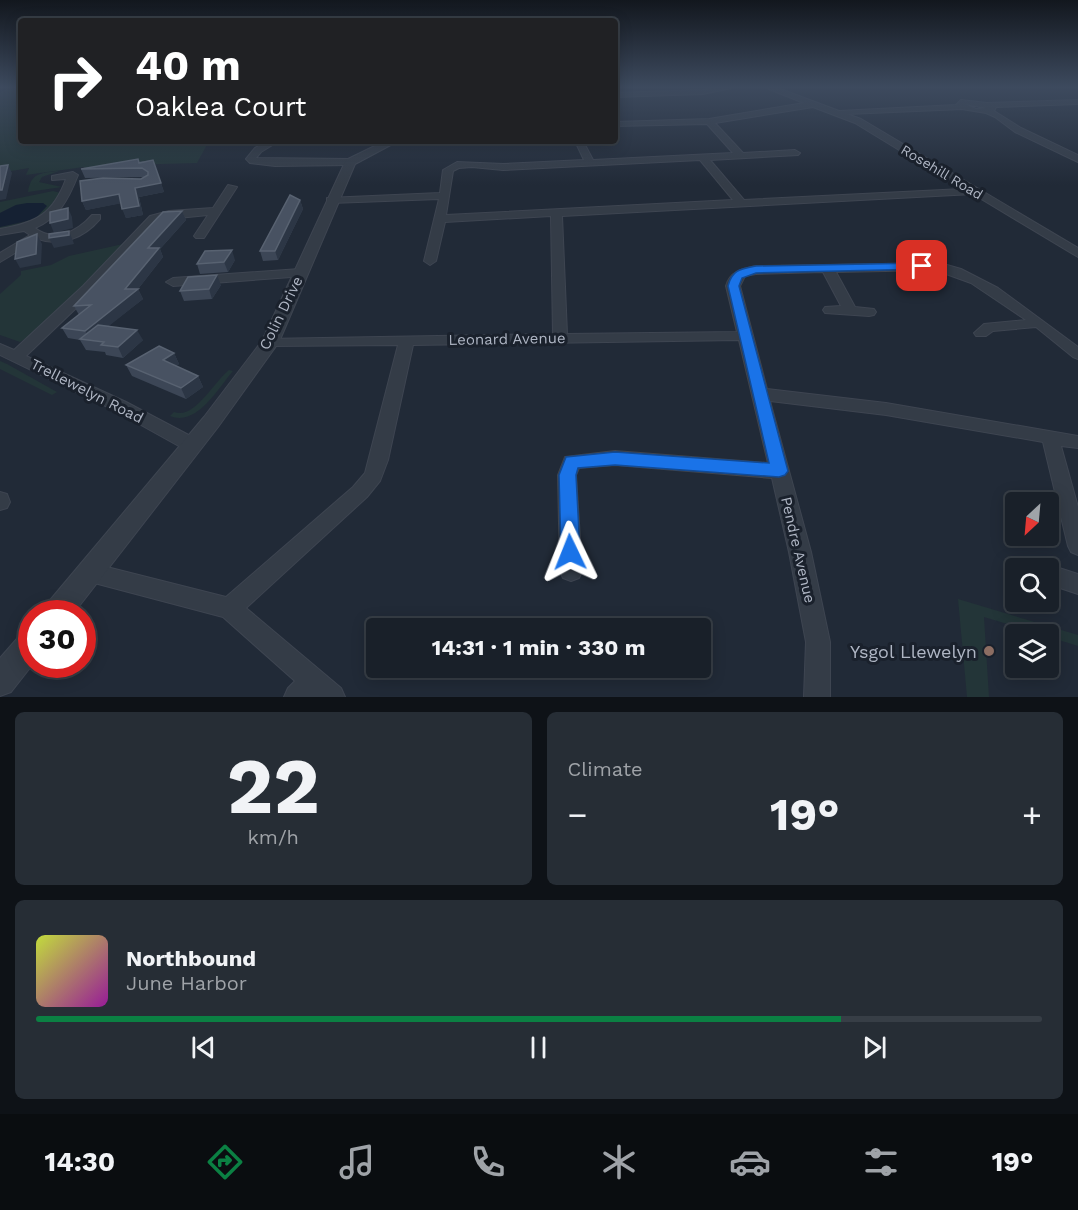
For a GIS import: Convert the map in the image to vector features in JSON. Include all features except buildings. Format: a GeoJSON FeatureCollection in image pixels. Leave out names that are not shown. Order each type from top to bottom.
{"type":"FeatureCollection","features":[{"type":"Feature","properties":{"kind":"street"},"geometry":{"type":"LineString","coordinates":[[618,122],[721,120]]}},
{"type":"Feature","properties":{"kind":"street","name":"Rosehill Road"},"geometry":{"type":"LineString","coordinates":[[853,120],[873,129],[1078,253]]}},
{"type":"Feature","properties":{"kind":"street"},"geometry":{"type":"LineString","coordinates":[[1004,120],[1018,130],[1078,159]]}},
{"type":"Feature","properties":{"kind":"street"},"geometry":{"type":"LineString","coordinates":[[709,121],[741,156]]}},
{"type":"Feature","properties":{"kind":"street"},"geometry":{"type":"LineString","coordinates":[[270,144],[254,153],[251,159],[275,164],[350,162],[387,144]]}},
{"type":"Feature","properties":{"kind":"street"},"geometry":{"type":"LineString","coordinates":[[580,144],[590,163]]}},
{"type":"Feature","properties":{"kind":"street"},"geometry":{"type":"LineString","coordinates":[[430,261],[445,196],[448,170],[457,165],[503,167],[794,153]]}},
{"type":"Feature","properties":{"kind":"street"},"geometry":{"type":"LineString","coordinates":[[702,158],[742,204]]}},
{"type":"Feature","properties":{"kind":"street","name":"Colin Drive"},"geometry":{"type":"LineString","coordinates":[[192,445],[270,342],[331,200],[350,162]]}},
{"type":"Feature","properties":{"kind":"street"},"geometry":{"type":"LineString","coordinates":[[0,258],[56,212],[73,179],[56,178]]}},
{"type":"Feature","properties":{"kind":"street"},"geometry":{"type":"LineString","coordinates":[[216,229],[201,233],[232,187]]}},
{"type":"Feature","properties":{"kind":"street"},"geometry":{"type":"LineString","coordinates":[[440,219],[975,191]]}},
{"type":"Feature","properties":{"kind":"street"},"geometry":{"type":"LineString","coordinates":[[331,200],[445,196]]}},
{"type":"Feature","properties":{"kind":"street","name":"Trellewelyn Road"},"geometry":{"type":"LineString","coordinates":[[192,445],[120,406],[17,356],[88,289],[154,218],[169,213],[214,212]]}},
{"type":"Feature","properties":{"kind":"street"},"geometry":{"type":"LineString","coordinates":[[556,214],[560,338]]}},
{"type":"Feature","properties":{"kind":"street"},"geometry":{"type":"LineString","coordinates":[[0,232],[32,231],[54,239],[88,228],[96,217]]}},
{"type":"Feature","properties":{"kind":"street","name":"Pendre Avenue"},"geometry":{"type":"LineString","coordinates":[[817,697],[818,642],[761,394],[744,336],[734,286],[729,275],[756,270],[827,268],[936,266],[954,270],[966,274],[993,290],[1078,354]]}},
{"type":"Feature","properties":{"kind":"street"},"geometry":{"type":"LineString","coordinates":[[827,268],[850,311]]}},
{"type":"Feature","properties":{"kind":"street"},"geometry":{"type":"LineString","coordinates":[[173,282],[300,273]]}},
{"type":"Feature","properties":{"kind":"street"},"geometry":{"type":"LineString","coordinates":[[830,310],[869,312]]}},
{"type":"Feature","properties":{"kind":"street"},"geometry":{"type":"LineString","coordinates":[[981,333],[989,327],[1037,323]]}},
{"type":"Feature","properties":{"kind":"street","name":"Leonard Avenue"},"geometry":{"type":"LineString","coordinates":[[270,342],[744,336]]}},
{"type":"Feature","properties":{"kind":"street"},"geometry":{"type":"LineString","coordinates":[[229,608],[360,492],[373,476],[379,460],[408,340]]}},
{"type":"Feature","properties":{"kind":"street"},"geometry":{"type":"LineString","coordinates":[[0,349],[17,356]]}},
{"type":"Feature","properties":{"kind":"street"},"geometry":{"type":"LineString","coordinates":[[761,394],[886,409],[1078,442]]}},
{"type":"Feature","properties":{"kind":"street"},"geometry":{"type":"LineString","coordinates":[[1050,436],[1078,546]]}},
{"type":"Feature","properties":{"kind":"street"},"geometry":{"type":"LineString","coordinates":[[68,600],[192,445]]}},
{"type":"Feature","properties":{"kind":"street"},"geometry":{"type":"LineString","coordinates":[[571,572],[567,475],[572,462],[615,458],[779,471]]}},
{"type":"Feature","properties":{"kind":"street"},"geometry":{"type":"LineString","coordinates":[[91,573],[229,608],[305,689],[332,697]]}},
{"type":"Feature","properties":{"kind":"street"},"geometry":{"type":"LineString","coordinates":[[1059,578],[1078,584]]}},
{"type":"Feature","properties":{"kind":"street"},"geometry":{"type":"LineString","coordinates":[[0,681],[18,660]]}},
{"type":"Feature","properties":{"kind":"shaded area"},"geometry":{"type":"Polygon","coordinates":[[[0,120],[18,120],[18,144],[207,144],[197,163],[126,165],[84,171],[84,167],[26,175],[29,168],[0,173],[0,120]]]}},
{"type":"Feature","properties":{"kind":"shaded area"},"geometry":{"type":"Polygon","coordinates":[[[59,171],[42,177],[39,182],[62,187],[28,192],[29,185],[35,177],[43,173],[59,171]]]}},
{"type":"Feature","properties":{"kind":"shaded area"},"geometry":{"type":"Polygon","coordinates":[[[53,191],[61,193],[46,215],[40,219],[0,230],[0,227],[25,222],[44,203],[16,205],[0,213],[0,202],[53,191]]]}},
{"type":"Feature","properties":{"kind":"shaded area"},"geometry":{"type":"Polygon","coordinates":[[[123,244],[74,298],[34,334],[20,342],[0,335],[0,294],[21,275],[21,271],[51,265],[69,256],[123,244]]]}},
{"type":"Feature","properties":{"kind":"shaded area"},"geometry":{"type":"Polygon","coordinates":[[[0,361],[57,392],[52,395],[0,369],[0,361]]]}},
{"type":"Feature","properties":{"kind":"shaded area"},"geometry":{"type":"Polygon","coordinates":[[[229,370],[233,371],[214,396],[198,411],[180,418],[170,416],[174,412],[189,411],[196,406],[229,370]]]}},
{"type":"Feature","properties":{"kind":"shaded area"},"geometry":{"type":"Polygon","coordinates":[[[958,599],[1041,624],[1007,624],[984,617],[989,697],[967,697],[958,599]]]}},
{"type":"Feature","properties":{"kind":"shaded area"},"geometry":{"type":"Polygon","coordinates":[[[1059,629],[1078,635],[1078,646],[1059,640],[1059,629]]]}},
{"type":"Feature","properties":{"kind":"water"},"geometry":{"type":"Polygon","coordinates":[[[43,203],[47,206],[35,219],[0,227],[0,213],[16,205],[43,203]]]}},
{"type":"Feature","properties":{"kind":"place","name":"Ysgol Llewelyn"},"geometry":{"type":"Point","coordinates":[989,651]}},
{"type":"Feature","properties":{"kind":"route"},"geometry":{"type":"LineString","coordinates":[[570,552],[567,475],[572,462],[615,458],[779,471],[761,394],[744,336],[734,286],[736,277],[741,273],[756,270],[922,266]]}}]}
